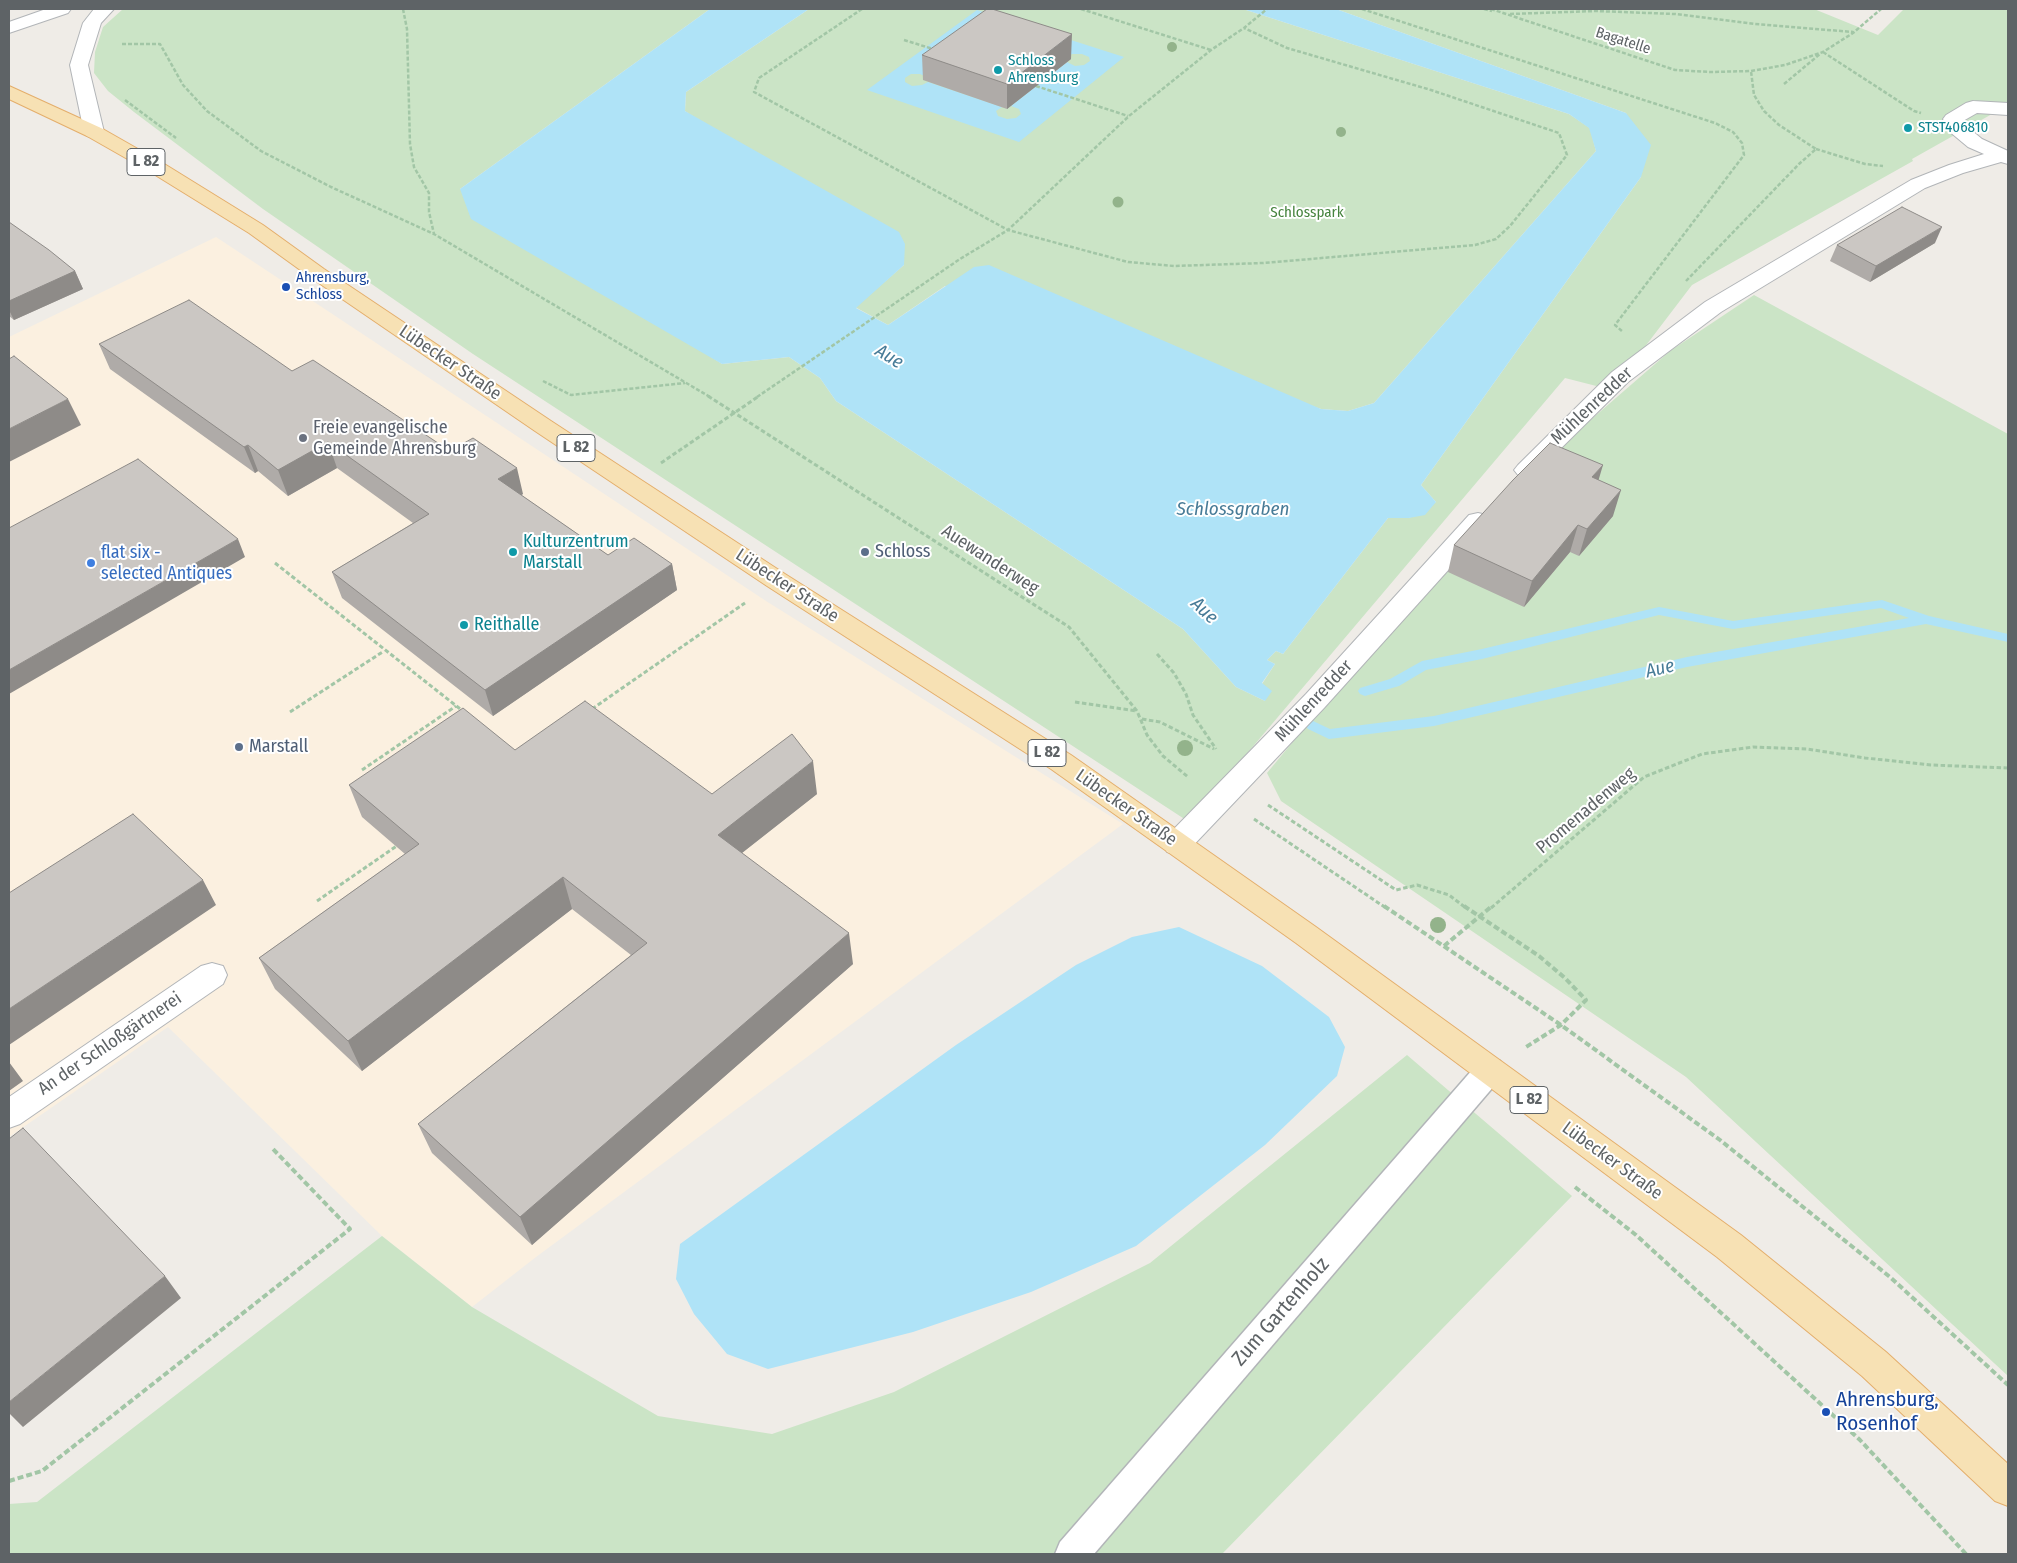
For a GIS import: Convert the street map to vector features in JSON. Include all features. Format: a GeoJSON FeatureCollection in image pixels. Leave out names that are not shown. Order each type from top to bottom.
{"type":"FeatureCollection","features":[{"type":"Feature","properties":{"kind":"main road","name":"Lübecker Straße"},"geometry":{"type":"LineString","coordinates":[[9,92],[94,132],[159,169],[256,230],[317,274],[776,580],[1061,762],[1306,935],[1744,1259],[1874,1364],[2008,1488]]}},
{"type":"Feature","properties":{"kind":"street"},"geometry":{"type":"LineString","coordinates":[[9,11],[15,9]]}},
{"type":"Feature","properties":{"kind":"street"},"geometry":{"type":"LineString","coordinates":[[9,28],[62,9]]}},
{"type":"Feature","properties":{"kind":"street"},"geometry":{"type":"LineString","coordinates":[[94,132],[79,65],[92,23],[97,15],[105,9]]}},
{"type":"Feature","properties":{"kind":"street"},"geometry":{"type":"LineString","coordinates":[[2004,157],[1975,143],[1957,128],[1952,119],[1973,107],[2008,109]]}},
{"type":"Feature","properties":{"kind":"street","name":"Mühlenredder"},"geometry":{"type":"LineString","coordinates":[[1511,485],[1620,377],[1713,307],[1918,184],[1956,169],[2004,157]]}},
{"type":"Feature","properties":{"kind":"street","name":"Mühlenredder"},"geometry":{"type":"LineString","coordinates":[[1177,844],[1406,602],[1490,506]]}},
{"type":"Feature","properties":{"kind":"street","name":"An der Schloßgärtnerei"},"geometry":{"type":"LineString","coordinates":[[9,1114],[212,975]]}},
{"type":"Feature","properties":{"kind":"lane","name":"Zum Gartenholz"},"geometry":{"type":"LineString","coordinates":[[1072,1554],[1490,1070]]}},
{"type":"Feature","properties":{"kind":"path"},"geometry":{"type":"LineString","coordinates":[[403,9],[407,29],[410,144],[414,167],[429,193],[429,212],[434,234]]}},
{"type":"Feature","properties":{"kind":"path"},"geometry":{"type":"LineString","coordinates":[[862,9],[759,78],[754,92],[1008,230],[1128,262],[1174,266],[1263,263],[1475,245],[1496,239],[1510,226],[1567,155],[1559,133],[1431,90],[1287,48],[1244,28]]}},
{"type":"Feature","properties":{"kind":"path"},"geometry":{"type":"LineString","coordinates":[[1082,9],[1211,50]]}},
{"type":"Feature","properties":{"kind":"path"},"geometry":{"type":"LineString","coordinates":[[670,457],[960,259],[1008,230],[1129,116],[1211,50],[1244,28],[1267,9]]}},
{"type":"Feature","properties":{"kind":"path"},"geometry":{"type":"LineString","coordinates":[[1362,9],[1715,123],[1733,132],[1742,143],[1744,155],[1615,326],[1630,337]]}},
{"type":"Feature","properties":{"kind":"path"},"geometry":{"type":"LineString","coordinates":[[1484,9],[1508,14],[1596,10],[1676,14],[1755,24],[1853,32]]}},
{"type":"Feature","properties":{"kind":"path","name":"Bagatelle"},"geometry":{"type":"LineString","coordinates":[[1491,9],[1674,70],[1710,72],[1751,71]]}},
{"type":"Feature","properties":{"kind":"path"},"geometry":{"type":"LineString","coordinates":[[1784,84],[1822,52],[1853,32],[1881,9]]}},
{"type":"Feature","properties":{"kind":"path"},"geometry":{"type":"LineString","coordinates":[[904,40],[938,51]]}},
{"type":"Feature","properties":{"kind":"path","name":"Auewanderweg"},"geometry":{"type":"LineString","coordinates":[[118,44],[160,44],[183,86],[207,111],[261,151],[331,187],[434,234],[736,413],[1068,626],[1137,711],[1142,719],[1147,735],[1163,756],[1186,776]]}},
{"type":"Feature","properties":{"kind":"path"},"geometry":{"type":"LineString","coordinates":[[1686,281],[1799,164],[1816,149],[1779,126],[1764,111],[1754,96],[1751,71],[1785,65],[1822,52]]}},
{"type":"Feature","properties":{"kind":"path"},"geometry":{"type":"LineString","coordinates":[[1822,52],[1914,112]]}},
{"type":"Feature","properties":{"kind":"path"},"geometry":{"type":"LineString","coordinates":[[1036,86],[1129,116]]}},
{"type":"Feature","properties":{"kind":"path"},"geometry":{"type":"LineString","coordinates":[[119,96],[178,139]]}},
{"type":"Feature","properties":{"kind":"path"},"geometry":{"type":"LineString","coordinates":[[537,379],[570,395],[686,383]]}},
{"type":"Feature","properties":{"kind":"path"},"geometry":{"type":"LineString","coordinates":[[275,562],[470,717]]}},
{"type":"Feature","properties":{"kind":"path"},"geometry":{"type":"LineString","coordinates":[[585,714],[751,599]]}},
{"type":"Feature","properties":{"kind":"path"},"geometry":{"type":"LineString","coordinates":[[290,712],[384,650]]}},
{"type":"Feature","properties":{"kind":"path"},"geometry":{"type":"LineString","coordinates":[[1142,719],[1160,722],[1218,751],[1193,715],[1186,694],[1174,673],[1157,654]]}},
{"type":"Feature","properties":{"kind":"path"},"geometry":{"type":"LineString","coordinates":[[1075,702],[1137,711]]}},
{"type":"Feature","properties":{"kind":"path"},"geometry":{"type":"LineString","coordinates":[[362,770],[456,706]]}},
{"type":"Feature","properties":{"kind":"path","name":"Promenadenweg"},"geometry":{"type":"LineString","coordinates":[[1444,946],[1547,862],[1644,777],[1702,754],[1753,746],[1807,749],[1931,766],[2008,768]]}},
{"type":"Feature","properties":{"kind":"path"},"geometry":{"type":"LineString","coordinates":[[1228,791],[1396,890],[1418,886],[1449,895],[1478,918],[1539,956],[1565,978],[1586,1000],[1561,1025]]}},
{"type":"Feature","properties":{"kind":"path"},"geometry":{"type":"LineString","coordinates":[[1228,791],[1444,946],[1561,1025],[1720,1140],[1890,1277],[2008,1385]]}},
{"type":"Feature","properties":{"kind":"path"},"geometry":{"type":"LineString","coordinates":[[317,901],[402,842]]}},
{"type":"Feature","properties":{"kind":"path"},"geometry":{"type":"LineString","coordinates":[[9,1481],[42,1471],[350,1229],[272,1148]]}},
{"type":"Feature","properties":{"kind":"path"},"geometry":{"type":"LineString","coordinates":[[1574,1186],[1636,1235],[1860,1440],[1966,1554]]}},
{"type":"Feature","properties":{"kind":"shaded area"},"geometry":{"type":"Polygon","coordinates":[[[216,237],[766,601],[1123,824],[536,1257],[472,1307],[382,1236],[168,1027],[9,1137],[9,337],[216,237]]]}},
{"type":"Feature","properties":{"kind":"green space"},"geometry":{"type":"Polygon","coordinates":[[[123,9],[710,9],[460,189],[722,364],[789,357],[820,378],[836,401],[1183,629],[1236,687],[1265,701],[1262,684],[1275,664],[1267,660],[1276,651],[1283,654],[1388,518],[1409,518],[1436,502],[1421,485],[1641,177],[1626,113],[1336,9],[1814,9],[1878,35],[1904,9],[2008,9],[2008,105],[1912,159],[1913,161],[1692,285],[1612,390],[1565,378],[1189,822],[473,354],[263,209],[134,112],[108,91],[94,73],[95,52],[103,27],[123,9]]]}},
{"type":"Feature","properties":{"kind":"green space","name":"Schlosspark"},"geometry":{"type":"Polygon","coordinates":[[[809,9],[1243,9],[1569,114],[1590,128],[1596,151],[1374,403],[1348,411],[1321,409],[945,286],[888,325],[855,307],[904,265],[685,111],[686,92],[809,9]]]}},
{"type":"Feature","properties":{"kind":"green space"},"geometry":{"type":"Polygon","coordinates":[[[1754,295],[2008,434],[2008,1376],[1686,1077],[1281,801],[1267,773],[1315,715],[1564,443],[1670,351],[1754,295]]]}},
{"type":"Feature","properties":{"kind":"green space"},"geometry":{"type":"Polygon","coordinates":[[[1407,1055],[1572,1196],[1222,1554],[9,1554],[9,1504],[37,1502],[382,1236],[472,1307],[658,1416],[772,1434],[894,1392],[1150,1263],[1407,1055]]]}},
{"type":"Feature","properties":{"kind":"water","name":"Schlossgraben"},"geometry":{"type":"Polygon","coordinates":[[[710,9],[809,9],[686,92],[685,111],[899,232],[905,244],[904,265],[856,308],[888,325],[974,267],[989,265],[1321,409],[1348,411],[1374,403],[1596,151],[1589,128],[1569,114],[1243,9],[1336,9],[1626,113],[1651,145],[1641,177],[1421,485],[1436,502],[1425,515],[1409,518],[1388,518],[1283,654],[1276,651],[1267,660],[1275,664],[1262,683],[1272,691],[1265,701],[1236,687],[1183,629],[836,401],[820,378],[789,357],[722,364],[471,219],[460,189],[710,9]]]}},
{"type":"Feature","properties":{"kind":"water"},"geometry":{"type":"Polygon","coordinates":[[[977,10],[1124,57],[1019,142],[867,90],[977,10]],[[1072,54],[1066,58],[927,77],[920,74],[911,74],[905,78],[905,82],[912,86],[928,82],[1002,107],[996,111],[998,116],[1007,119],[1016,118],[1021,114],[1019,109],[1011,106],[1067,62],[1075,66],[1084,65],[1090,61],[1089,57],[1082,54],[1072,54]]]}},
{"type":"Feature","properties":{"kind":"water"},"geometry":{"type":"Polygon","coordinates":[[[1179,927],[1262,966],[1329,1017],[1345,1047],[1337,1076],[1265,1145],[1136,1246],[1031,1292],[913,1332],[768,1369],[727,1354],[694,1314],[676,1279],[680,1244],[956,1045],[1076,965],[1132,937],[1179,927]]]}},
{"type":"Feature","properties":{"kind":"building"},"geometry":{"type":"Polygon","coordinates":[[[987,9],[1072,34],[1007,84],[922,55],[987,9]]]}},
{"type":"Feature","properties":{"kind":"building"},"geometry":{"type":"Polygon","coordinates":[[[1902,207],[1942,227],[1876,266],[1837,245],[1902,207]]]}},
{"type":"Feature","properties":{"kind":"building"},"geometry":{"type":"Polygon","coordinates":[[[9,222],[49,250],[75,271],[9,301],[9,222]]]}},
{"type":"Feature","properties":{"kind":"building"},"geometry":{"type":"Polygon","coordinates":[[[189,300],[292,371],[313,360],[450,451],[473,438],[517,468],[498,479],[608,555],[634,538],[672,564],[485,690],[332,572],[429,514],[328,442],[278,470],[248,445],[244,447],[99,344],[189,300]]]}},
{"type":"Feature","properties":{"kind":"building"},"geometry":{"type":"Polygon","coordinates":[[[14,356],[68,399],[9,429],[9,359],[14,356]]]}},
{"type":"Feature","properties":{"kind":"building"},"geometry":{"type":"Polygon","coordinates":[[[1550,443],[1603,465],[1592,477],[1621,490],[1587,529],[1578,525],[1532,581],[1454,545],[1513,480],[1550,443]]]}},
{"type":"Feature","properties":{"kind":"building"},"geometry":{"type":"Polygon","coordinates":[[[138,459],[238,539],[9,670],[9,528],[138,459]]]}},
{"type":"Feature","properties":{"kind":"building"},"geometry":{"type":"Polygon","coordinates":[[[585,701],[712,794],[792,734],[813,761],[718,835],[849,933],[520,1217],[418,1124],[647,943],[563,877],[348,1041],[259,958],[419,844],[349,785],[463,708],[515,750],[585,701]]]}},
{"type":"Feature","properties":{"kind":"building"},"geometry":{"type":"Polygon","coordinates":[[[133,814],[203,880],[9,1009],[9,893],[133,814]]]}},
{"type":"Feature","properties":{"kind":"building"},"geometry":{"type":"Polygon","coordinates":[[[23,1128],[165,1276],[9,1402],[9,1139],[23,1128]]]}},
{"type":"Feature","properties":{"kind":"waterway"},"geometry":{"type":"LineString","coordinates":[[1365,691],[1394,683],[1422,666],[1482,654],[1659,611],[1733,625],[1882,604],[1924,619]]}},
{"type":"Feature","properties":{"kind":"waterway","name":"Aue"},"geometry":{"type":"LineString","coordinates":[[1313,726],[1329,734],[1434,721],[1687,662],[1926,620],[2008,638]]}},
{"type":"Feature","properties":{"kind":"place","name":"Schloss Ahrensburg"},"geometry":{"type":"Point","coordinates":[998,70]}},
{"type":"Feature","properties":{"kind":"place","name":"STST406810"},"geometry":{"type":"Point","coordinates":[1908,128]}},
{"type":"Feature","properties":{"kind":"place","name":"Ahrensburg, Schloss"},"geometry":{"type":"Point","coordinates":[286,287]}},
{"type":"Feature","properties":{"kind":"place","name":"Freie evangelische Gemeinde Ahrensburg"},"geometry":{"type":"Point","coordinates":[303,438]}},
{"type":"Feature","properties":{"kind":"place","name":"Kulturzentrum Marstall"},"geometry":{"type":"Point","coordinates":[513,552]}},
{"type":"Feature","properties":{"kind":"place","name":"Schloss"},"geometry":{"type":"Point","coordinates":[865,552]}},
{"type":"Feature","properties":{"kind":"place","name":"flat six - selected Antiques"},"geometry":{"type":"Point","coordinates":[91,563]}},
{"type":"Feature","properties":{"kind":"place","name":"Reithalle"},"geometry":{"type":"Point","coordinates":[464,625]}},
{"type":"Feature","properties":{"kind":"place","name":"Marstall"},"geometry":{"type":"Point","coordinates":[239,747]}},
{"type":"Feature","properties":{"kind":"place","name":"Ahrensburg, Rosenhof"},"geometry":{"type":"Point","coordinates":[1826,1412]}}]}
